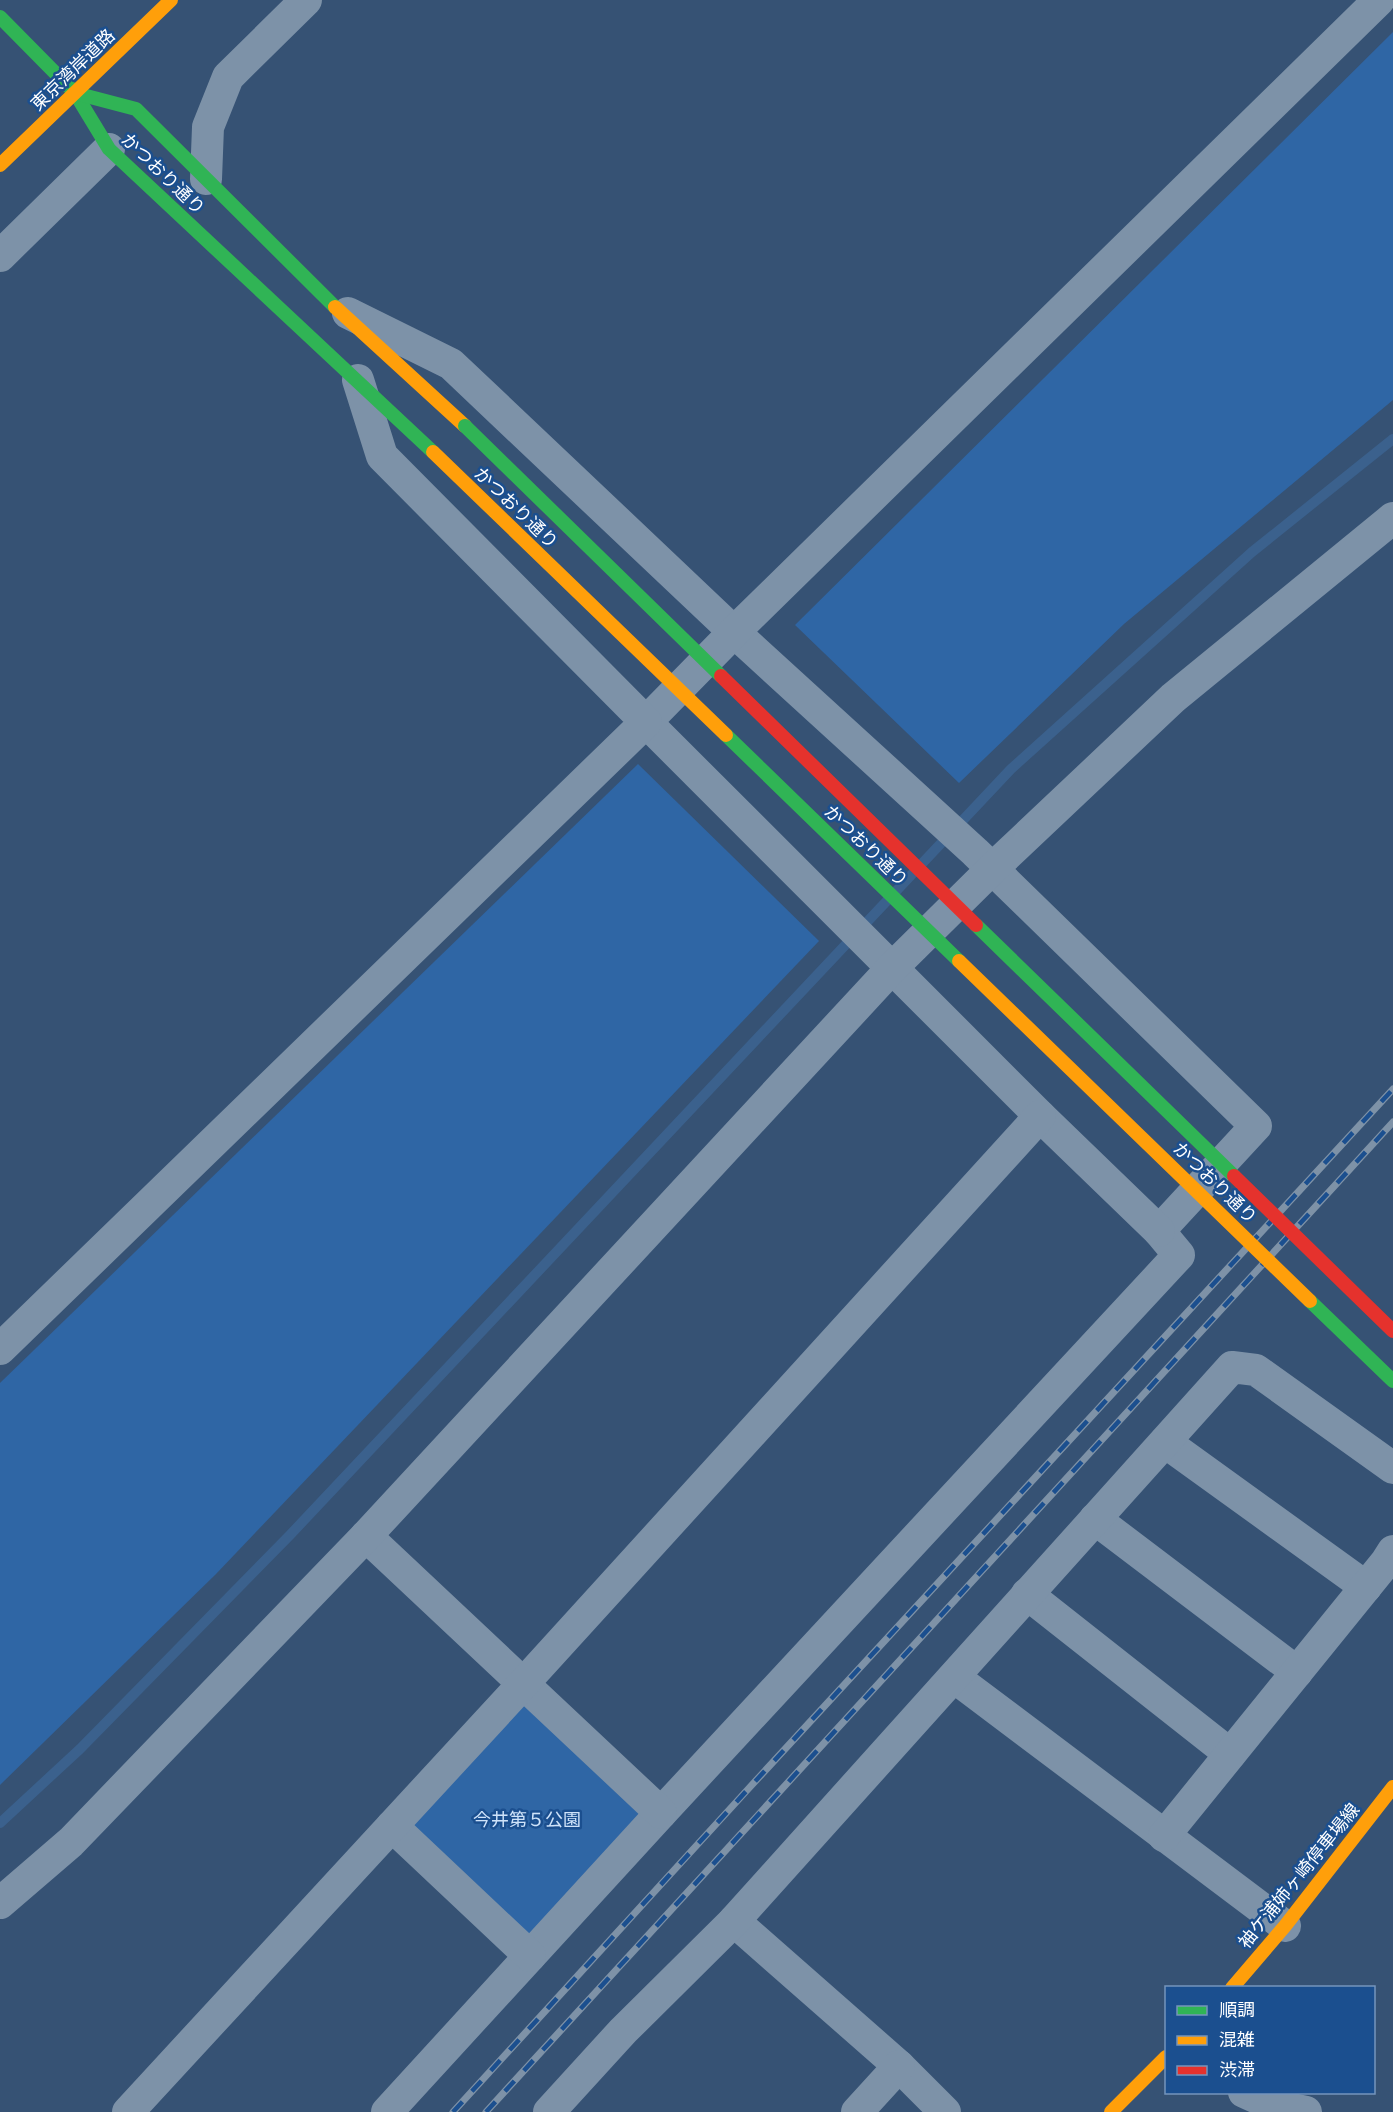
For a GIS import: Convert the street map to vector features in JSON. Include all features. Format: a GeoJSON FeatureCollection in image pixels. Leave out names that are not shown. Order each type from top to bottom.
{"type":"FeatureCollection","features":[{"type":"Feature","properties":{"kind":"main road","name":"東京湾岸道路"},"geometry":{"type":"LineString","coordinates":[[0,165],[171,0]]}},
{"type":"Feature","properties":{"kind":"main road"},"geometry":{"type":"LineString","coordinates":[[0,17],[75,93]]}},
{"type":"Feature","properties":{"kind":"main road","name":"かつおり通り"},"geometry":{"type":"LineString","coordinates":[[75,93],[109,150],[358,380],[1393,1381]]}},
{"type":"Feature","properties":{"kind":"main road","name":"かつおり通り"},"geometry":{"type":"LineString","coordinates":[[75,93],[136,109],[334,306],[465,426],[1393,1331]]}},
{"type":"Feature","properties":{"kind":"main road","name":"袖ケ浦姉ヶ崎停車場線"},"geometry":{"type":"LineString","coordinates":[[1234,1986],[1285,1926],[1393,1786]]}},
{"type":"Feature","properties":{"kind":"main road"},"geometry":{"type":"LineString","coordinates":[[1111,2112],[1165,2059]]}},
{"type":"Feature","properties":{"kind":"street"},"geometry":{"type":"LineString","coordinates":[[206,179],[208,127],[228,77],[306,0]]}},
{"type":"Feature","properties":{"kind":"street"},"geometry":{"type":"LineString","coordinates":[[0,1349],[646,722],[734,632],[1379,0]]}},
{"type":"Feature","properties":{"kind":"street"},"geometry":{"type":"LineString","coordinates":[[0,256],[109,150]]}},
{"type":"Feature","properties":{"kind":"street"},"geometry":{"type":"LineString","coordinates":[[334,306],[451,364],[734,632],[983,860],[1256,1126],[1159,1231]]}},
{"type":"Feature","properties":{"kind":"street"},"geometry":{"type":"LineString","coordinates":[[358,380],[382,456],[827,904],[1159,1231],[1179,1255],[387,2112]]}},
{"type":"Feature","properties":{"kind":"street"},"geometry":{"type":"LineString","coordinates":[[0,1904],[71,1842],[366,1536],[886,962],[983,860],[1173,698],[1393,518]]}},
{"type":"Feature","properties":{"kind":"street"},"geometry":{"type":"LineString","coordinates":[[128,2112],[523,1684],[1040,1116]]}},
{"type":"Feature","properties":{"kind":"street"},"geometry":{"type":"LineString","coordinates":[[549,2112],[623,2031],[734,1921],[1232,1367],[1256,1370],[1393,1468]]}},
{"type":"Feature","properties":{"kind":"street"},"geometry":{"type":"LineString","coordinates":[[1165,1442],[1366,1587]]}},
{"type":"Feature","properties":{"kind":"street"},"geometry":{"type":"LineString","coordinates":[[1095,1520],[1297,1672]]}},
{"type":"Feature","properties":{"kind":"street"},"geometry":{"type":"LineString","coordinates":[[366,1536],[661,1813]]}},
{"type":"Feature","properties":{"kind":"street"},"geometry":{"type":"LineString","coordinates":[[1164,1836],[1393,1551]]}},
{"type":"Feature","properties":{"kind":"street"},"geometry":{"type":"LineString","coordinates":[[1027,1594],[1230,1754]]}},
{"type":"Feature","properties":{"kind":"street"},"geometry":{"type":"LineString","coordinates":[[954,1677],[1285,1926]]}},
{"type":"Feature","properties":{"kind":"street"},"geometry":{"type":"LineString","coordinates":[[392,1826],[530,1956]]}},
{"type":"Feature","properties":{"kind":"street"},"geometry":{"type":"LineString","coordinates":[[734,1921],[899,2066],[945,2112]]}},
{"type":"Feature","properties":{"kind":"street"},"geometry":{"type":"LineString","coordinates":[[857,2112],[899,2066]]}},
{"type":"Feature","properties":{"kind":"street"},"geometry":{"type":"LineString","coordinates":[[1248,2094],[1273,2105],[1306,2112]]}},
{"type":"Feature","properties":{"kind":"green space"},"geometry":{"type":"Polygon","coordinates":[[[1393,32],[1393,400],[1124,624],[959,783],[795,625],[1393,32]]]}},
{"type":"Feature","properties":{"kind":"green space"},"geometry":{"type":"Polygon","coordinates":[[[638,764],[819,941],[216,1574],[0,1785],[0,1383],[638,764]]]}},
{"type":"Feature","properties":{"kind":"green space","name":"今井第５公園"},"geometry":{"type":"Polygon","coordinates":[[[523,1684],[661,1813],[530,1956],[392,1826],[523,1684]]]}},
{"type":"Feature","properties":{"kind":"waterway"},"geometry":{"type":"LineString","coordinates":[[0,1823],[80,1749],[290,1535],[1011,769],[1252,552],[1393,439]]}},
{"type":"Feature","properties":{"kind":"railway"},"geometry":{"type":"LineString","coordinates":[[453,2112],[1393,1089]]}},
{"type":"Feature","properties":{"kind":"railway"},"geometry":{"type":"LineString","coordinates":[[486,2112],[1393,1122]]}},
{"type":"Feature","properties":{"kind":"traffic: fast"},"geometry":{"type":"LineString","coordinates":[[0,17],[75,93],[109,149],[433,452]]}},
{"type":"Feature","properties":{"kind":"traffic: fast"},"geometry":{"type":"LineString","coordinates":[[75,93],[136,109],[335,307]]}},
{"type":"Feature","properties":{"kind":"traffic: fast"},"geometry":{"type":"LineString","coordinates":[[465,426],[721,676]]}},
{"type":"Feature","properties":{"kind":"traffic: fast"},"geometry":{"type":"LineString","coordinates":[[726,735],[959,961]]}},
{"type":"Feature","properties":{"kind":"traffic: fast"},"geometry":{"type":"LineString","coordinates":[[976,925],[1234,1176]]}},
{"type":"Feature","properties":{"kind":"traffic: fast"},"geometry":{"type":"LineString","coordinates":[[1310,1301],[1393,1381]]}},
{"type":"Feature","properties":{"kind":"traffic: slow"},"geometry":{"type":"LineString","coordinates":[[0,165],[171,0]]}},
{"type":"Feature","properties":{"kind":"traffic: slow"},"geometry":{"type":"LineString","coordinates":[[335,307],[465,426]]}},
{"type":"Feature","properties":{"kind":"traffic: slow"},"geometry":{"type":"LineString","coordinates":[[433,452],[726,735]]}},
{"type":"Feature","properties":{"kind":"traffic: slow"},"geometry":{"type":"LineString","coordinates":[[959,961],[1310,1301]]}},
{"type":"Feature","properties":{"kind":"traffic: slow"},"geometry":{"type":"LineString","coordinates":[[1234,1986],[1285,1926],[1393,1787]]}},
{"type":"Feature","properties":{"kind":"traffic: slow"},"geometry":{"type":"LineString","coordinates":[[1111,2112],[1165,2058]]}},
{"type":"Feature","properties":{"kind":"traffic: jam"},"geometry":{"type":"LineString","coordinates":[[721,676],[976,925]]}},
{"type":"Feature","properties":{"kind":"traffic: jam"},"geometry":{"type":"LineString","coordinates":[[1234,1176],[1393,1331]]}}]}
